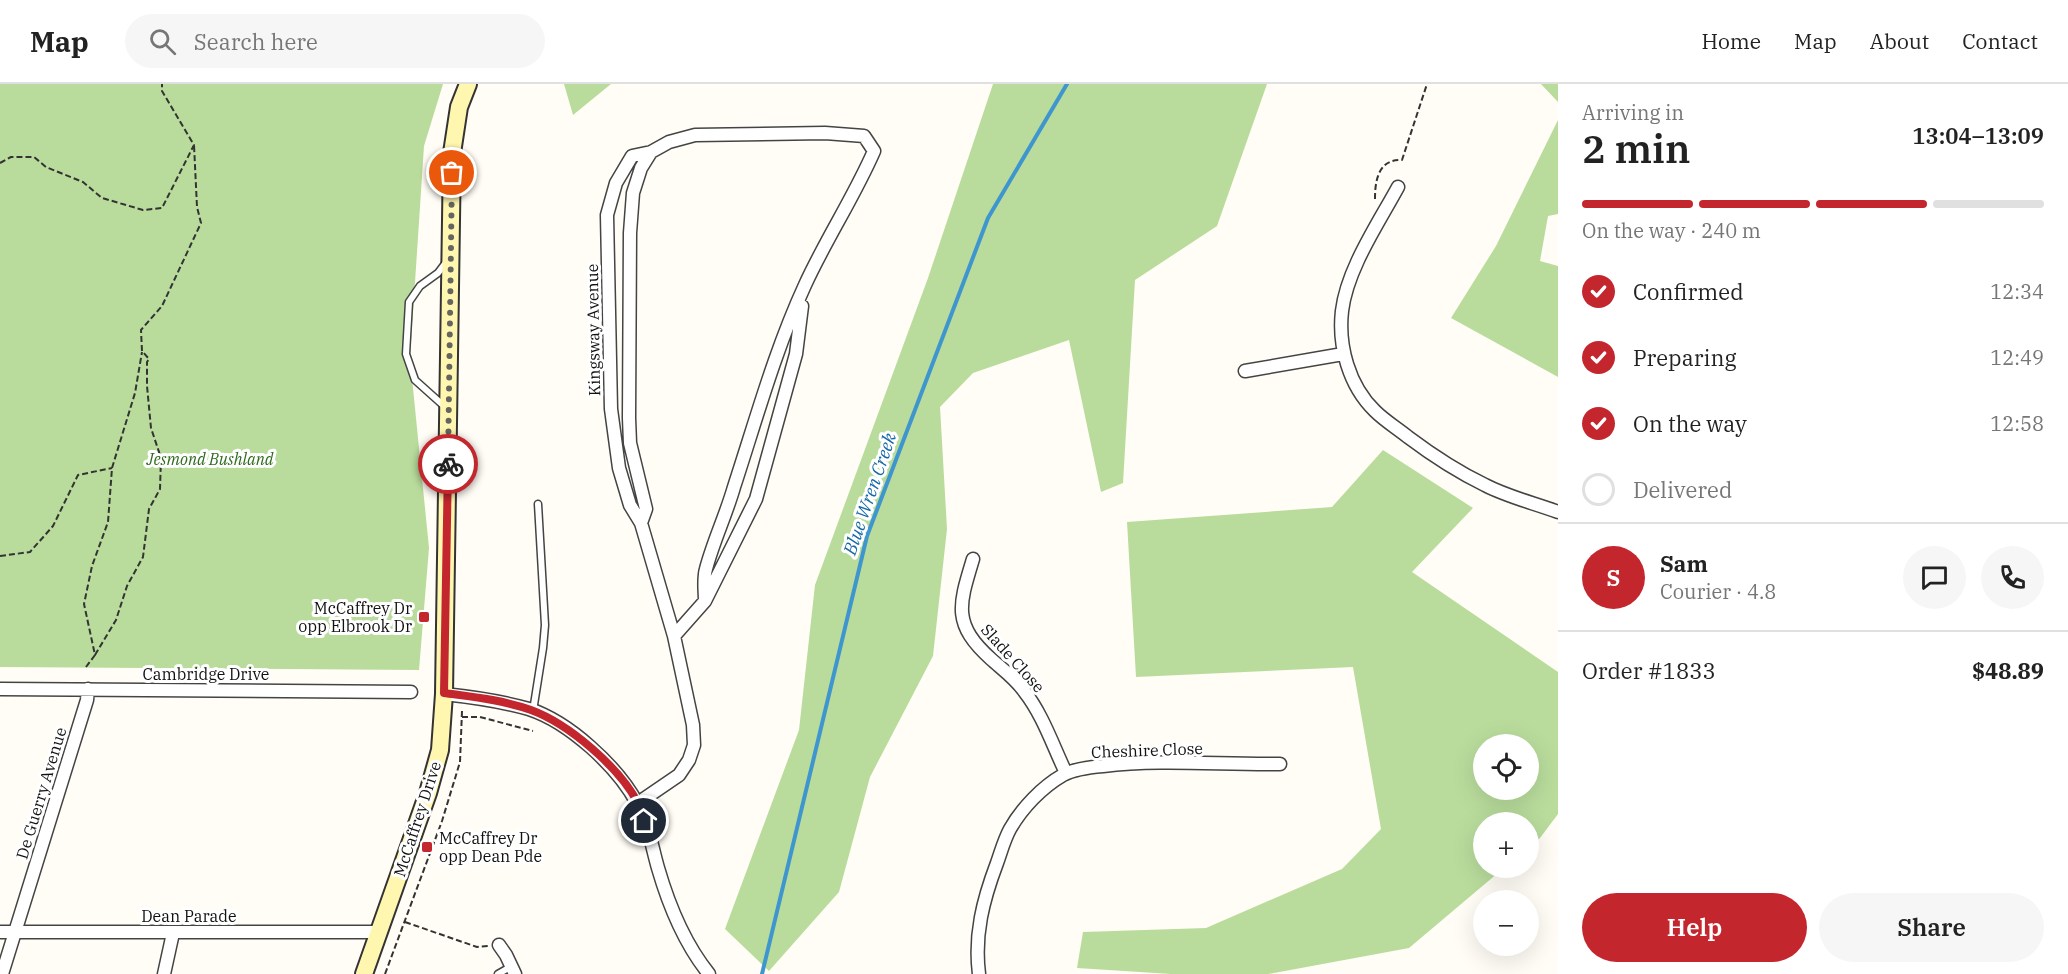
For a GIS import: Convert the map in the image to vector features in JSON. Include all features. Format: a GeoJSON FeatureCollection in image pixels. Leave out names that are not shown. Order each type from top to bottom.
{"type":"FeatureCollection","features":[{"type":"Feature","properties":{"kind":"main road","name":"McCaffrey Drive"},"geometry":{"type":"LineString","coordinates":[[364,974],[428,793],[440,750],[444,693],[452,153],[459,107],[468,84]]}},
{"type":"Feature","properties":{"kind":"street","name":"Kingsway Avenue"},"geometry":{"type":"LineString","coordinates":[[638,803],[679,775],[693,753],[694,745],[693,725],[674,636],[641,523],[630,505],[619,468],[611,409],[607,215],[616,183],[632,156],[651,152],[669,142],[695,135],[825,133],[864,136],[874,151],[805,284],[771,373],[705,572],[705,601]]}},
{"type":"Feature","properties":{"kind":"street","name":"Kingsway Avenue"},"geometry":{"type":"LineString","coordinates":[[641,523],[646,509],[630,443],[629,426],[630,232],[633,193],[641,168],[651,152]]}},
{"type":"Feature","properties":{"kind":"street"},"geometry":{"type":"LineString","coordinates":[[1398,187],[1354,269],[1345,293],[1341,326],[1343,354],[1356,385],[1375,411],[1422,448],[1486,486],[1558,512]]}},
{"type":"Feature","properties":{"kind":"street","name":"Kingsway Avenue"},"geometry":{"type":"LineString","coordinates":[[674,636],[705,601],[756,499],[796,354],[805,284]]}},
{"type":"Feature","properties":{"kind":"street"},"geometry":{"type":"LineString","coordinates":[[1245,371],[1343,354]]}},
{"type":"Feature","properties":{"kind":"street","name":"Slade Close"},"geometry":{"type":"LineString","coordinates":[[973,560],[961,602],[961,614],[965,628],[972,640],[1024,691],[1040,716],[1066,773]]}},
{"type":"Feature","properties":{"kind":"street","name":"Cambridge Drive"},"geometry":{"type":"LineString","coordinates":[[0,689],[411,692]]}},
{"type":"Feature","properties":{"kind":"street","name":"De Guerry Avenue"},"geometry":{"type":"LineString","coordinates":[[2,974],[87,700],[88,689]]}},
{"type":"Feature","properties":{"kind":"street"},"geometry":{"type":"LineString","coordinates":[[444,693],[486,699],[533,711],[571,732],[595,751],[638,803],[673,913],[689,945],[709,974]]}},
{"type":"Feature","properties":{"kind":"street","name":"Cheshire Close"},"geometry":{"type":"LineString","coordinates":[[980,974],[976,945],[983,908],[990,881],[1009,830],[1036,795],[1066,773],[1117,764],[1170,762],[1280,764]]}},
{"type":"Feature","properties":{"kind":"street","name":"Dean Parade"},"geometry":{"type":"LineString","coordinates":[[0,932],[379,932]]}},
{"type":"Feature","properties":{"kind":"street"},"geometry":{"type":"LineString","coordinates":[[164,974],[173,933]]}},
{"type":"Feature","properties":{"kind":"street"},"geometry":{"type":"LineString","coordinates":[[499,945],[513,970]]}},
{"type":"Feature","properties":{"kind":"lane"},"geometry":{"type":"LineString","coordinates":[[448,411],[415,380],[406,354],[410,302],[420,286],[438,273],[450,256]]}},
{"type":"Feature","properties":{"kind":"lane"},"geometry":{"type":"LineString","coordinates":[[533,711],[545,625],[538,504]]}},
{"type":"Feature","properties":{"kind":"lane"},"geometry":{"type":"LineString","coordinates":[[498,974],[513,970]]}},
{"type":"Feature","properties":{"kind":"path"},"geometry":{"type":"LineString","coordinates":[[95,655],[84,604],[92,566],[108,522],[112,468],[135,393],[142,351],[141,330],[162,306],[201,223],[197,207],[194,145],[162,91],[162,84]]}},
{"type":"Feature","properties":{"kind":"path"},"geometry":{"type":"LineString","coordinates":[[1402,160],[1427,84]]}},
{"type":"Feature","properties":{"kind":"path"},"geometry":{"type":"LineString","coordinates":[[0,163],[11,157],[34,157],[46,167],[83,182],[102,198],[143,210],[162,208],[194,145]]}},
{"type":"Feature","properties":{"kind":"path"},"geometry":{"type":"LineString","coordinates":[[86,667],[116,620],[127,586],[143,556],[149,509],[160,489],[161,458],[151,428],[147,386],[149,359],[142,351]]}},
{"type":"Feature","properties":{"kind":"path"},"geometry":{"type":"LineString","coordinates":[[0,556],[30,552],[53,526],[78,475],[112,468]]}},
{"type":"Feature","properties":{"kind":"path"},"geometry":{"type":"LineString","coordinates":[[385,974],[442,821],[460,762],[462,711]]}},
{"type":"Feature","properties":{"kind":"path"},"geometry":{"type":"LineString","coordinates":[[462,717],[480,717],[532,731]]}},
{"type":"Feature","properties":{"kind":"path"},"geometry":{"type":"LineString","coordinates":[[405,922],[477,947],[499,945]]}},
{"type":"Feature","properties":{"kind":"green space","name":"Jesmond Bushland"},"geometry":{"type":"Polygon","coordinates":[[[0,84],[443,84],[424,146],[410,358],[429,548],[419,670],[0,667],[0,84]]]}},
{"type":"Feature","properties":{"kind":"green space"},"geometry":{"type":"Polygon","coordinates":[[[564,84],[611,84],[573,115],[564,84]]]}},
{"type":"Feature","properties":{"kind":"green space"},"geometry":{"type":"Polygon","coordinates":[[[993,84],[1267,84],[1217,226],[1135,280],[1123,483],[1101,492],[1069,340],[973,373],[940,407],[947,529],[933,656],[870,777],[839,892],[769,971],[725,929],[799,730],[815,585],[928,278],[993,84]]]}},
{"type":"Feature","properties":{"kind":"green space"},"geometry":{"type":"Polygon","coordinates":[[[1541,84],[1558,84],[1558,102],[1541,84]]]}},
{"type":"Feature","properties":{"kind":"green space"},"geometry":{"type":"Polygon","coordinates":[[[1558,120],[1558,214],[1548,216],[1540,261],[1558,266],[1558,377],[1451,318],[1496,246],[1558,120]]]}},
{"type":"Feature","properties":{"kind":"green space"},"geometry":{"type":"Polygon","coordinates":[[[1383,450],[1473,508],[1412,572],[1558,672],[1558,814],[1539,839],[1539,812],[1473,812],[1473,878],[1492,878],[1478,890],[1473,890],[1473,894],[1409,948],[1268,974],[1171,974],[1077,968],[1083,932],[1206,928],[1342,869],[1381,829],[1353,667],[1136,677],[1127,522],[1332,507],[1383,450]]]}},
{"type":"Feature","properties":{"kind":"waterway","name":"Blue Wren Creek"},"geometry":{"type":"LineString","coordinates":[[762,974],[867,536],[988,218],[1067,84]]}},
{"type":"Feature","properties":{"kind":"way so far"},"geometry":{"type":"LineString","coordinates":[[448,464],[452,173]]}},
{"type":"Feature","properties":{"kind":"place","name":"McCaffrey Dr opp Elbrook Dr"},"geometry":{"type":"Point","coordinates":[424,617]}},
{"type":"Feature","properties":{"kind":"place","name":"McCaffrey Dr opp Dean Pde"},"geometry":{"type":"Point","coordinates":[427,847]}},
{"type":"Feature","properties":{"kind":"route"},"geometry":{"type":"LineString","coordinates":[[448,464],[444,693],[486,699],[531,710],[571,732],[595,751],[617,776],[638,803],[644,821]]}}]}
